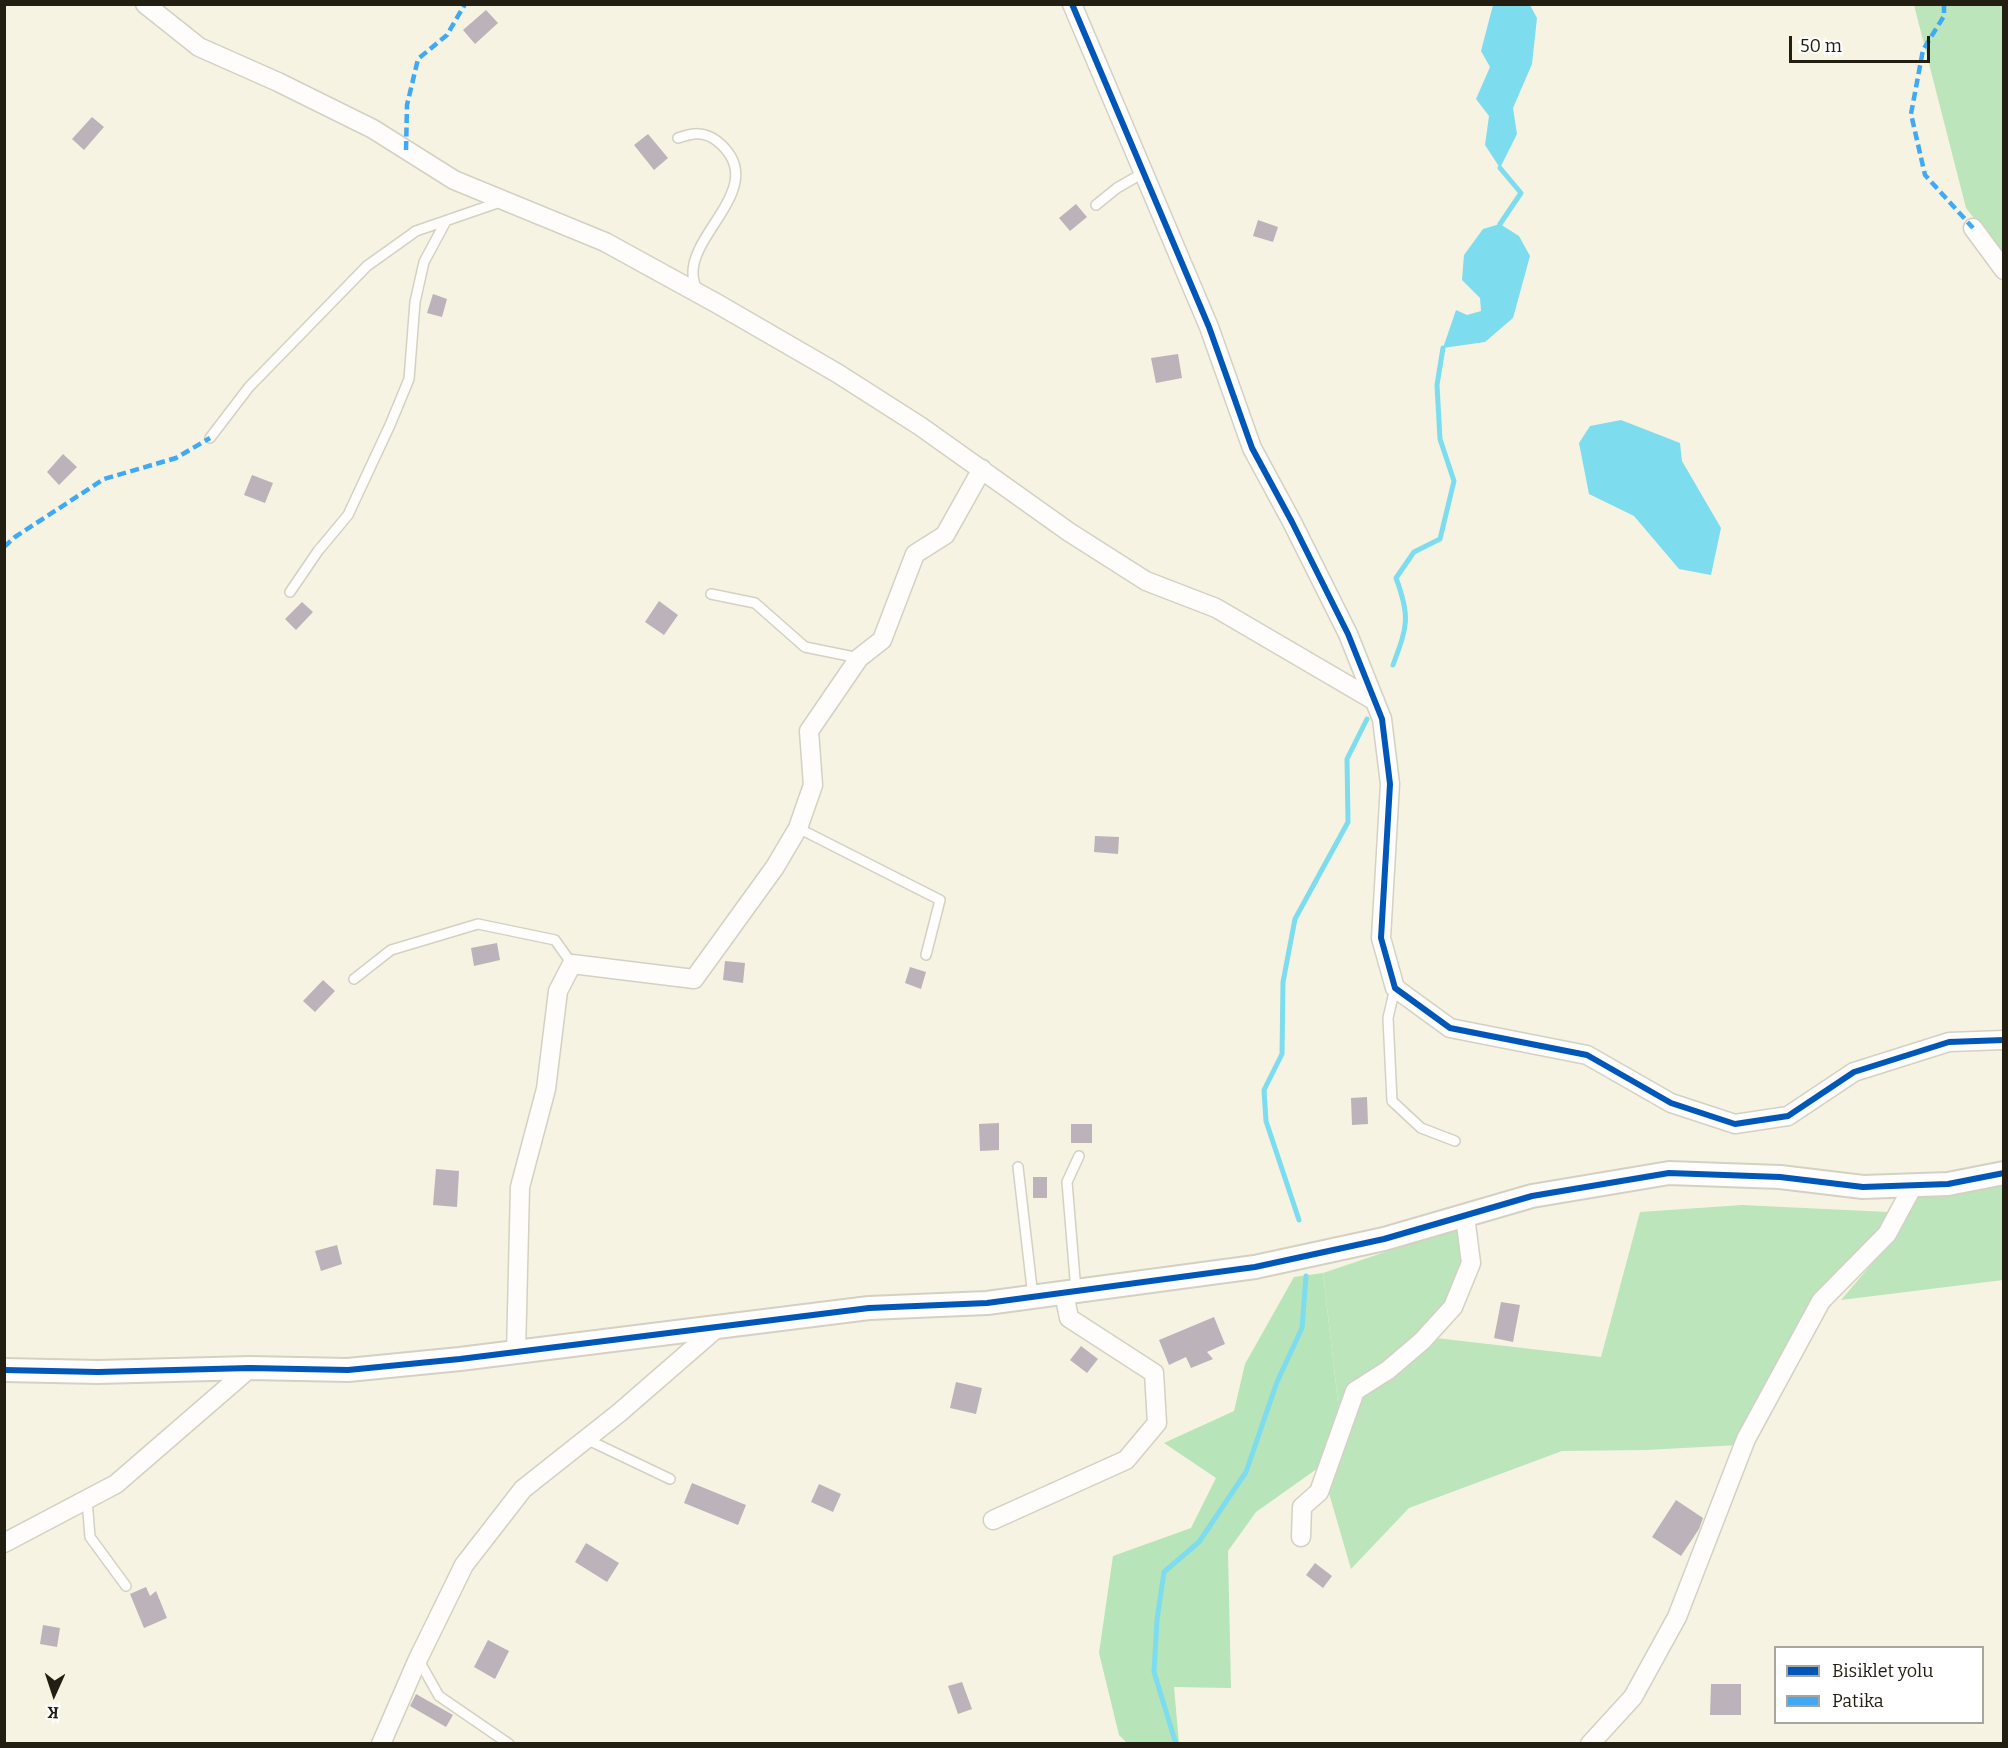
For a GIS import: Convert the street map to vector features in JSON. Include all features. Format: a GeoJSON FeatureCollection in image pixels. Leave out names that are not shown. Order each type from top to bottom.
{"type":"FeatureCollection","features":[{"type":"Feature","properties":{"kind":"street"},"geometry":{"type":"LineString","coordinates":[[145,4],[199,47],[278,82],[373,129],[454,180],[605,242],[697,292],[837,373],[982,469],[1069,532],[1146,581],[1216,608],[1375,701]]}},
{"type":"Feature","properties":{"kind":"street"},"geometry":{"type":"LineString","coordinates":[[1072,4],[1209,327],[1252,448],[1348,634],[1382,719],[1390,783],[1381,938],[1395,988],[1450,1028],[1587,1055],[1671,1103],[1735,1124],[1788,1116],[1854,1072],[1938,1045],[1949,1042],[2004,1040]]}},
{"type":"Feature","properties":{"kind":"street"},"geometry":{"type":"LineString","coordinates":[[1973,228],[2004,270]]}},
{"type":"Feature","properties":{"kind":"street"},"geometry":{"type":"LineString","coordinates":[[516,1353],[520,1187],[546,1089],[558,991],[572,964],[694,979],[775,867],[798,828],[813,785],[809,732],[859,658],[882,640],[915,554],[945,535],[982,469]]}},
{"type":"Feature","properties":{"kind":"street"},"geometry":{"type":"LineString","coordinates":[[4,1370],[98,1372],[250,1368],[348,1370],[516,1353],[869,1308],[987,1303],[1255,1267],[1384,1239],[1532,1197],[1669,1173],[1780,1177],[1863,1187],[1948,1184],[2004,1173]]}},
{"type":"Feature","properties":{"kind":"street"},"geometry":{"type":"LineString","coordinates":[[1590,1743],[1633,1697],[1677,1617],[1746,1439],[1821,1301],[1887,1233],[1913,1186]]}},
{"type":"Feature","properties":{"kind":"street"},"geometry":{"type":"LineString","coordinates":[[1301,1537],[1302,1507],[1319,1492],[1355,1391],[1388,1370],[1422,1341],[1453,1307],[1471,1263],[1465,1216]]}},
{"type":"Feature","properties":{"kind":"street"},"geometry":{"type":"LineString","coordinates":[[993,1520],[1126,1460],[1156,1423],[1154,1373],[1069,1318],[1070,1292]]}},
{"type":"Feature","properties":{"kind":"street"},"geometry":{"type":"LineString","coordinates":[[381,1743],[418,1659],[464,1565],[523,1489],[620,1413],[717,1327]]}},
{"type":"Feature","properties":{"kind":"street"},"geometry":{"type":"LineString","coordinates":[[4,1543],[116,1484],[250,1368]]}},
{"type":"Feature","properties":{"kind":"lane"},"geometry":{"type":"LineString","coordinates":[[678,138],[695,132],[714,139],[728,150],[735,167],[732,194],[699,252],[693,273],[697,292]]}},
{"type":"Feature","properties":{"kind":"lane"},"geometry":{"type":"LineString","coordinates":[[1096,205],[1117,188],[1143,173]]}},
{"type":"Feature","properties":{"kind":"lane"},"geometry":{"type":"LineString","coordinates":[[210,438],[249,387],[367,266],[417,231],[506,200]]}},
{"type":"Feature","properties":{"kind":"lane"},"geometry":{"type":"LineString","coordinates":[[290,592],[318,551],[348,515],[390,425],[409,379],[415,302],[424,262],[446,221]]}},
{"type":"Feature","properties":{"kind":"lane"},"geometry":{"type":"LineString","coordinates":[[711,594],[755,603],[805,647],[859,658]]}},
{"type":"Feature","properties":{"kind":"lane"},"geometry":{"type":"LineString","coordinates":[[798,828],[940,900],[926,955]]}},
{"type":"Feature","properties":{"kind":"lane"},"geometry":{"type":"LineString","coordinates":[[354,979],[392,950],[478,924],[555,940],[572,964]]}},
{"type":"Feature","properties":{"kind":"lane"},"geometry":{"type":"LineString","coordinates":[[1395,988],[1388,1018],[1392,1101],[1421,1128],[1455,1141]]}},
{"type":"Feature","properties":{"kind":"lane"},"geometry":{"type":"LineString","coordinates":[[1070,1292],[1067,1182],[1079,1156]]}},
{"type":"Feature","properties":{"kind":"lane"},"geometry":{"type":"LineString","coordinates":[[1018,1167],[1033,1297]]}},
{"type":"Feature","properties":{"kind":"lane"},"geometry":{"type":"LineString","coordinates":[[586,1439],[670,1479]]}},
{"type":"Feature","properties":{"kind":"lane"},"geometry":{"type":"LineString","coordinates":[[87,1499],[90,1537],[126,1586]]}},
{"type":"Feature","properties":{"kind":"lane"},"geometry":{"type":"LineString","coordinates":[[418,1659],[439,1696],[509,1743]]}},
{"type":"Feature","properties":{"kind":"green space"},"geometry":{"type":"Polygon","coordinates":[[[1914,5],[2003,5],[2003,255],[1966,208],[1914,5]]]}},
{"type":"Feature","properties":{"kind":"green space"},"geometry":{"type":"Polygon","coordinates":[[[2003,1180],[2003,1280],[1841,1300],[1893,1239],[1918,1196],[2003,1180]]]}},
{"type":"Feature","properties":{"kind":"green space"},"geometry":{"type":"Polygon","coordinates":[[[1742,1205],[1888,1212],[1879,1232],[1812,1299],[1739,1445],[1646,1450],[1562,1451],[1409,1508],[1351,1569],[1326,1483],[1357,1398],[1390,1381],[1436,1338],[1601,1357],[1640,1212],[1742,1205]]]}},
{"type":"Feature","properties":{"kind":"green space"},"geometry":{"type":"Polygon","coordinates":[[[1456,1228],[1464,1264],[1446,1306],[1384,1364],[1339,1411],[1323,1273],[1456,1228]]]}},
{"type":"Feature","properties":{"kind":"green space"},"geometry":{"type":"Polygon","coordinates":[[[1323,1273],[1339,1411],[1321,1466],[1256,1512],[1228,1551],[1231,1688],[1174,1687],[1179,1743],[1127,1743],[1119,1735],[1099,1653],[1113,1556],[1191,1528],[1216,1478],[1164,1443],[1234,1411],[1245,1364],[1294,1277],[1323,1273]]]}},
{"type":"Feature","properties":{"kind":"water"},"geometry":{"type":"Polygon","coordinates":[[[1493,5],[1530,5],[1537,18],[1532,64],[1513,108],[1517,134],[1500,168],[1485,145],[1489,116],[1476,99],[1490,67],[1481,51],[1493,5]]]}},
{"type":"Feature","properties":{"kind":"water"},"geometry":{"type":"Polygon","coordinates":[[[1500,224],[1519,236],[1530,256],[1513,318],[1485,342],[1443,348],[1456,310],[1467,315],[1481,311],[1480,298],[1462,280],[1464,255],[1483,229],[1500,224]]]}},
{"type":"Feature","properties":{"kind":"water"},"geometry":{"type":"Polygon","coordinates":[[[1621,420],[1680,443],[1682,461],[1721,528],[1711,575],[1679,569],[1634,516],[1589,494],[1579,443],[1590,426],[1621,420]]]}},
{"type":"Feature","properties":{"kind":"building"},"geometry":{"type":"Polygon","coordinates":[[[486,10],[498,23],[475,44],[463,30],[486,10]]]}},
{"type":"Feature","properties":{"kind":"building"},"geometry":{"type":"Polygon","coordinates":[[[92,117],[104,127],[84,150],[72,139],[92,117]]]}},
{"type":"Feature","properties":{"kind":"building"},"geometry":{"type":"Polygon","coordinates":[[[648,134],[668,158],[654,170],[634,145],[648,134]]]}},
{"type":"Feature","properties":{"kind":"building"},"geometry":{"type":"Polygon","coordinates":[[[1076,204],[1087,217],[1070,231],[1059,218],[1076,204]]]}},
{"type":"Feature","properties":{"kind":"building"},"geometry":{"type":"Polygon","coordinates":[[[1258,220],[1278,227],[1273,242],[1253,236],[1258,220]]]}},
{"type":"Feature","properties":{"kind":"building"},"geometry":{"type":"Polygon","coordinates":[[[433,294],[447,299],[442,317],[427,313],[433,294]]]}},
{"type":"Feature","properties":{"kind":"building"},"geometry":{"type":"Polygon","coordinates":[[[1178,354],[1182,378],[1156,383],[1151,358],[1178,354]]]}},
{"type":"Feature","properties":{"kind":"building"},"geometry":{"type":"Polygon","coordinates":[[[63,454],[77,467],[59,485],[47,472],[63,454]]]}},
{"type":"Feature","properties":{"kind":"building"},"geometry":{"type":"Polygon","coordinates":[[[252,475],[273,483],[265,503],[244,495],[252,475]]]}},
{"type":"Feature","properties":{"kind":"building"},"geometry":{"type":"Polygon","coordinates":[[[659,601],[678,615],[664,635],[645,622],[659,601]]]}},
{"type":"Feature","properties":{"kind":"building"},"geometry":{"type":"Polygon","coordinates":[[[302,602],[313,612],[296,630],[285,619],[302,602]]]}},
{"type":"Feature","properties":{"kind":"building"},"geometry":{"type":"Polygon","coordinates":[[[1095,836],[1119,837],[1118,854],[1094,852],[1095,836]]]}},
{"type":"Feature","properties":{"kind":"building"},"geometry":{"type":"Polygon","coordinates":[[[497,943],[500,960],[474,966],[471,948],[497,943]]]}},
{"type":"Feature","properties":{"kind":"building"},"geometry":{"type":"Polygon","coordinates":[[[725,961],[745,963],[743,983],[723,980],[725,961]]]}},
{"type":"Feature","properties":{"kind":"building"},"geometry":{"type":"Polygon","coordinates":[[[910,967],[926,972],[921,989],[905,983],[910,967]]]}},
{"type":"Feature","properties":{"kind":"building"},"geometry":{"type":"Polygon","coordinates":[[[323,980],[335,991],[315,1012],[303,1001],[323,980]]]}},
{"type":"Feature","properties":{"kind":"building"},"geometry":{"type":"Polygon","coordinates":[[[1367,1097],[1368,1124],[1352,1125],[1351,1098],[1367,1097]]]}},
{"type":"Feature","properties":{"kind":"building"},"geometry":{"type":"Polygon","coordinates":[[[999,1123],[999,1150],[980,1151],[979,1124],[999,1123]]]}},
{"type":"Feature","properties":{"kind":"building"},"geometry":{"type":"Polygon","coordinates":[[[1071,1124],[1092,1124],[1092,1143],[1071,1143],[1071,1124]]]}},
{"type":"Feature","properties":{"kind":"building"},"geometry":{"type":"Polygon","coordinates":[[[436,1169],[459,1171],[457,1207],[433,1205],[436,1169]]]}},
{"type":"Feature","properties":{"kind":"building"},"geometry":{"type":"Polygon","coordinates":[[[1033,1177],[1047,1177],[1047,1198],[1033,1198],[1033,1177]]]}},
{"type":"Feature","properties":{"kind":"building"},"geometry":{"type":"Polygon","coordinates":[[[337,1245],[342,1264],[321,1271],[315,1251],[337,1245]]]}},
{"type":"Feature","properties":{"kind":"building"},"geometry":{"type":"Polygon","coordinates":[[[1501,1302],[1520,1305],[1513,1342],[1494,1338],[1501,1302]]]}},
{"type":"Feature","properties":{"kind":"building"},"geometry":{"type":"Polygon","coordinates":[[[1214,1317],[1225,1344],[1207,1352],[1213,1359],[1191,1368],[1186,1357],[1169,1365],[1159,1340],[1214,1317]]]}},
{"type":"Feature","properties":{"kind":"building"},"geometry":{"type":"Polygon","coordinates":[[[1081,1346],[1098,1359],[1087,1373],[1070,1360],[1081,1346]]]}},
{"type":"Feature","properties":{"kind":"building"},"geometry":{"type":"Polygon","coordinates":[[[956,1382],[982,1388],[976,1414],[950,1408],[956,1382]]]}},
{"type":"Feature","properties":{"kind":"building"},"geometry":{"type":"Polygon","coordinates":[[[692,1483],[746,1505],[738,1525],[684,1503],[692,1483]]]}},
{"type":"Feature","properties":{"kind":"building"},"geometry":{"type":"Polygon","coordinates":[[[819,1484],[841,1494],[833,1512],[811,1502],[819,1484]]]}},
{"type":"Feature","properties":{"kind":"building"},"geometry":{"type":"Polygon","coordinates":[[[1676,1500],[1703,1518],[1699,1529],[1681,1556],[1652,1537],[1676,1500]]]}},
{"type":"Feature","properties":{"kind":"building"},"geometry":{"type":"Polygon","coordinates":[[[586,1543],[619,1563],[607,1582],[575,1562],[586,1543]]]}},
{"type":"Feature","properties":{"kind":"building"},"geometry":{"type":"Polygon","coordinates":[[[1315,1563],[1332,1576],[1323,1588],[1306,1575],[1315,1563]]]}},
{"type":"Feature","properties":{"kind":"building"},"geometry":{"type":"Polygon","coordinates":[[[146,1587],[150,1596],[156,1591],[167,1618],[144,1628],[130,1594],[146,1587]]]}},
{"type":"Feature","properties":{"kind":"building"},"geometry":{"type":"Polygon","coordinates":[[[43,1625],[60,1628],[57,1647],[40,1644],[43,1625]]]}},
{"type":"Feature","properties":{"kind":"building"},"geometry":{"type":"Polygon","coordinates":[[[488,1640],[509,1651],[495,1679],[474,1667],[488,1640]]]}},
{"type":"Feature","properties":{"kind":"building"},"geometry":{"type":"Polygon","coordinates":[[[962,1682],[972,1709],[958,1714],[948,1686],[962,1682]]]}},
{"type":"Feature","properties":{"kind":"building"},"geometry":{"type":"Polygon","coordinates":[[[1711,1684],[1741,1684],[1741,1715],[1710,1715],[1711,1684]]]}},
{"type":"Feature","properties":{"kind":"building"},"geometry":{"type":"Polygon","coordinates":[[[416,1694],[453,1715],[446,1727],[410,1706],[416,1694]]]}},
{"type":"Feature","properties":{"kind":"waterway"},"geometry":{"type":"LineString","coordinates":[[1500,168],[1521,193],[1500,224]]}},
{"type":"Feature","properties":{"kind":"waterway"},"geometry":{"type":"LineString","coordinates":[[1393,665],[1405,622],[1404,603],[1396,578],[1414,552],[1440,539],[1454,481],[1440,439],[1437,385],[1443,348]]}},
{"type":"Feature","properties":{"kind":"waterway"},"geometry":{"type":"LineString","coordinates":[[1299,1220],[1266,1121],[1264,1090],[1282,1054],[1283,982],[1295,919],[1348,822],[1347,759],[1367,719]]}},
{"type":"Feature","properties":{"kind":"waterway"},"geometry":{"type":"LineString","coordinates":[[1176,1744],[1154,1672],[1157,1620],[1164,1572],[1199,1542],[1246,1472],[1277,1382],[1302,1328],[1306,1276]]}},
{"type":"Feature","properties":{"kind":"marked path"},"geometry":{"type":"LineString","coordinates":[[406,150],[407,105],[418,59],[447,35],[465,4]]}},
{"type":"Feature","properties":{"kind":"marked path"},"geometry":{"type":"LineString","coordinates":[[1944,4],[1944,16],[1923,50],[1911,114],[1925,175],[1973,228]]}},
{"type":"Feature","properties":{"kind":"marked path"},"geometry":{"type":"LineString","coordinates":[[4,547],[15,537],[104,479],[176,458],[210,438]]}},
{"type":"Feature","properties":{"kind":"cycle path"},"geometry":{"type":"LineString","coordinates":[[1072,4],[1209,327],[1252,448],[1348,634],[1382,719],[1390,784],[1381,938],[1395,988],[1450,1028],[1587,1055],[1671,1103],[1735,1124],[1788,1116],[1854,1072],[1949,1042],[2004,1040]]}},
{"type":"Feature","properties":{"kind":"cycle path"},"geometry":{"type":"LineString","coordinates":[[4,1370],[98,1372],[250,1368],[348,1370],[460,1359],[869,1308],[987,1303],[1255,1267],[1384,1239],[1532,1196],[1669,1173],[1780,1177],[1863,1187],[1948,1184],[2004,1173]]}}]}
